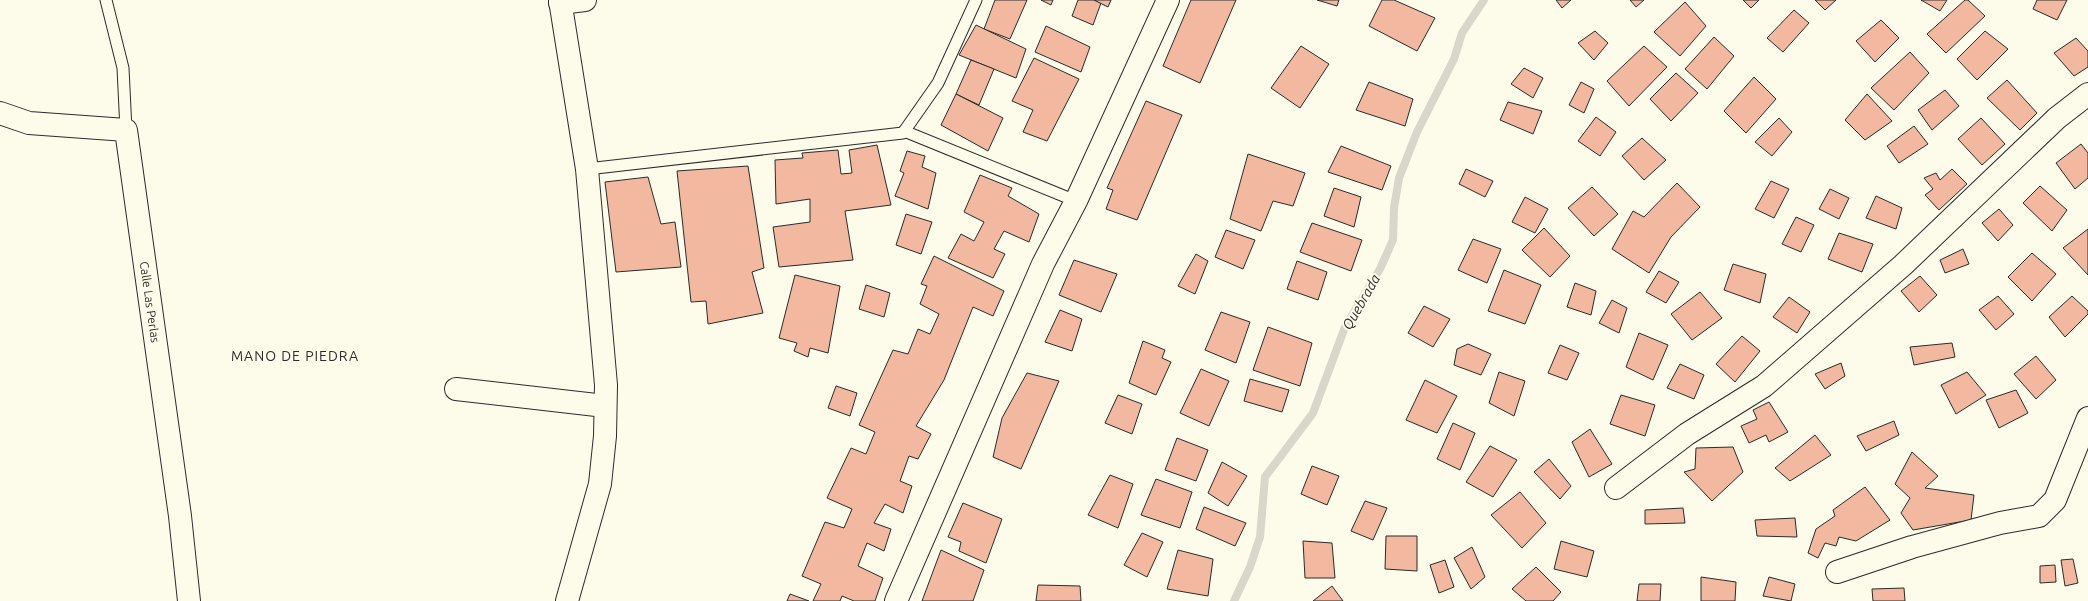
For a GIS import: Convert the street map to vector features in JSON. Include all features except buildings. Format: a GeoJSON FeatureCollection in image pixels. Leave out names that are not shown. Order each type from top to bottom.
{"type":"FeatureCollection","features":[{"type":"Feature","properties":{"kind":"street"},"geometry":{"type":"LineString","coordinates":[[567,601],[600,484],[606,385],[587,169],[560,2],[585,0]]}},
{"type":"Feature","properties":{"kind":"street"},"geometry":{"type":"LineString","coordinates":[[896,601],[1043,264],[1076,201],[1168,0]]}},
{"type":"Feature","properties":{"kind":"street"},"geometry":{"type":"LineString","coordinates":[[1616,488],[1687,434],[1764,386],[1903,265],[2057,118],[2088,94]]}},
{"type":"Feature","properties":{"kind":"street"},"geometry":{"type":"LineString","coordinates":[[0,113],[29,124],[126,130]]}},
{"type":"Feature","properties":{"kind":"street","name":"Calle Las Perlas"},"geometry":{"type":"LineString","coordinates":[[126,130],[180,516],[189,601]]}},
{"type":"Feature","properties":{"kind":"street"},"geometry":{"type":"LineString","coordinates":[[456,389],[605,406]]}},
{"type":"Feature","properties":{"kind":"street"},"geometry":{"type":"LineString","coordinates":[[1837,572],[1912,547],[2000,523],[2039,516],[2054,500],[2088,418]]}},
{"type":"Feature","properties":{"kind":"lane"},"geometry":{"type":"LineString","coordinates":[[106,0],[123,68],[126,130]]}},
{"type":"Feature","properties":{"kind":"lane"},"geometry":{"type":"LineString","coordinates":[[587,169],[903,133],[938,83],[976,0]]}},
{"type":"Feature","properties":{"kind":"lane"},"geometry":{"type":"LineString","coordinates":[[904,131],[1076,201]]}},
{"type":"Feature","properties":{"kind":"waterway","name":"Quebrada"},"geometry":{"type":"LineString","coordinates":[[1234,601],[1250,567],[1260,537],[1265,477],[1313,413],[1345,327],[1380,269],[1393,240],[1394,208],[1399,178],[1417,132],[1454,59],[1462,33],[1484,0]]}},
{"type":"Feature","properties":{"kind":"district","name":"MANO DE PIEDRA"},"geometry":{"type":"Point","coordinates":[295,356]}}]}
